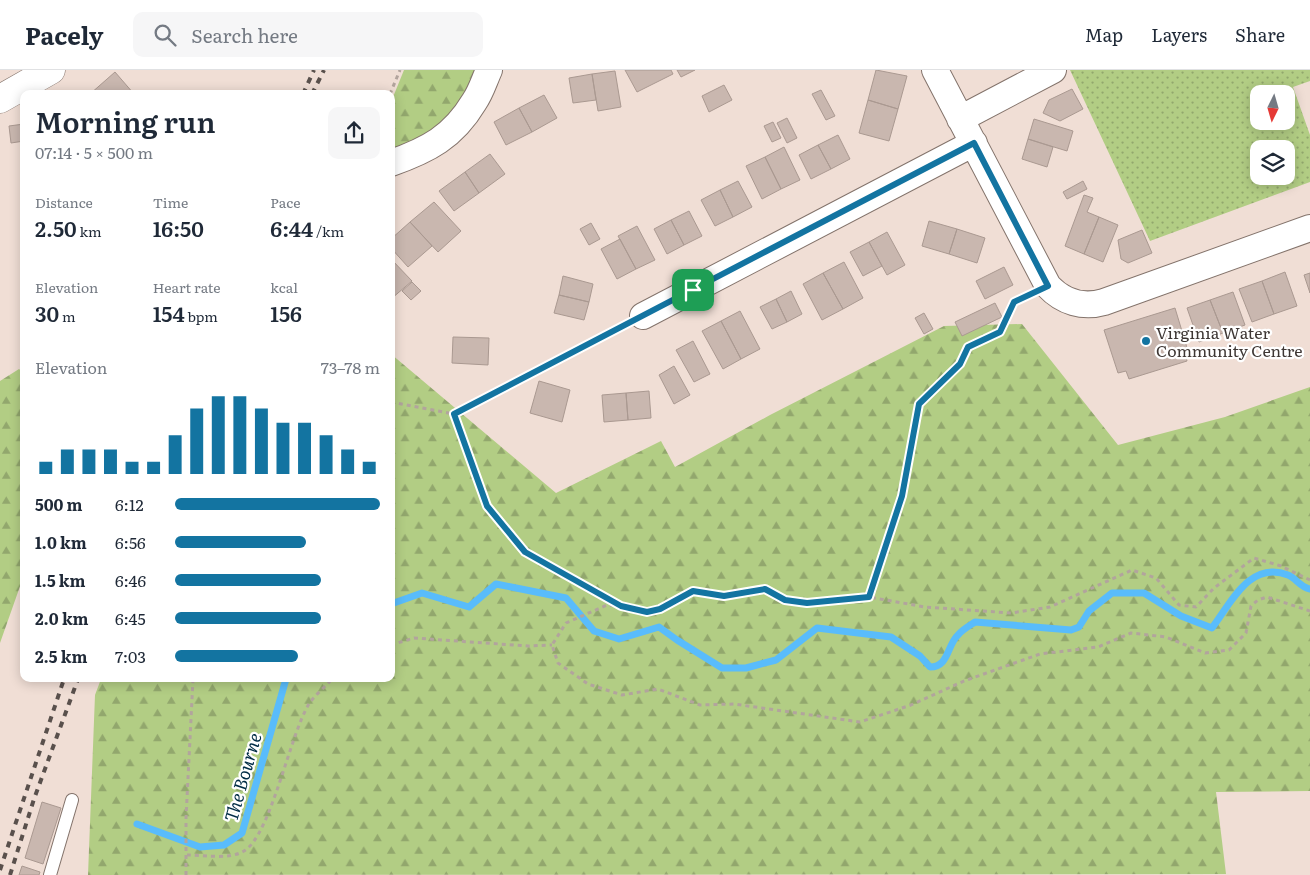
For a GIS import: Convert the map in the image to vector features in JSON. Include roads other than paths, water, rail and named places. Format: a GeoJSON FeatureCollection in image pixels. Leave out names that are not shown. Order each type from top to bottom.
{"type":"FeatureCollection","features":[{"type":"Feature","properties":{"kind":"street"},"geometry":{"type":"LineString","coordinates":[[0,99],[51,70]]}},
{"type":"Feature","properties":{"kind":"street"},"geometry":{"type":"LineString","coordinates":[[395,162],[441,141],[451,132],[474,102],[490,70]]}},
{"type":"Feature","properties":{"kind":"street"},"geometry":{"type":"LineString","coordinates":[[935,70],[1048,286],[1070,301],[1096,304],[1186,274],[1310,228]]}},
{"type":"Feature","properties":{"kind":"street"},"geometry":{"type":"LineString","coordinates":[[960,119],[1053,70]]}},
{"type":"Feature","properties":{"kind":"street"},"geometry":{"type":"LineString","coordinates":[[643,316],[974,143]]}},
{"type":"Feature","properties":{"kind":"lane"},"geometry":{"type":"LineString","coordinates":[[50,875],[72,800]]}},
{"type":"Feature","properties":{"kind":"waterway","name":"The Bourne"},"geometry":{"type":"LineString","coordinates":[[395,603],[422,593],[469,607],[496,584],[566,598],[594,631],[619,639],[659,627],[722,668],[746,668],[776,660],[817,628],[891,637],[920,656],[930,667],[941,663],[954,639],[975,622],[1071,630],[1079,627],[1089,611],[1112,593],[1144,593],[1181,616],[1212,628],[1243,586],[1263,573],[1275,572],[1288,575],[1310,589]]}},
{"type":"Feature","properties":{"kind":"waterway","name":"The Bourne"},"geometry":{"type":"LineString","coordinates":[[137,824],[200,847],[224,845],[242,833],[285,682]]}},
{"type":"Feature","properties":{"kind":"railway"},"geometry":{"type":"LineString","coordinates":[[305,90],[314,70]]}},
{"type":"Feature","properties":{"kind":"railway"},"geometry":{"type":"LineString","coordinates":[[314,90],[324,70]]}},
{"type":"Feature","properties":{"kind":"railway"},"geometry":{"type":"LineString","coordinates":[[0,870],[63,682]]}},
{"type":"Feature","properties":{"kind":"railway"},"geometry":{"type":"LineString","coordinates":[[10,875],[34,799],[77,682]]}},
{"type":"Feature","properties":{"kind":"place","name":"Virginia Water Community Centre"},"geometry":{"type":"Point","coordinates":[1146,341]}}]}
